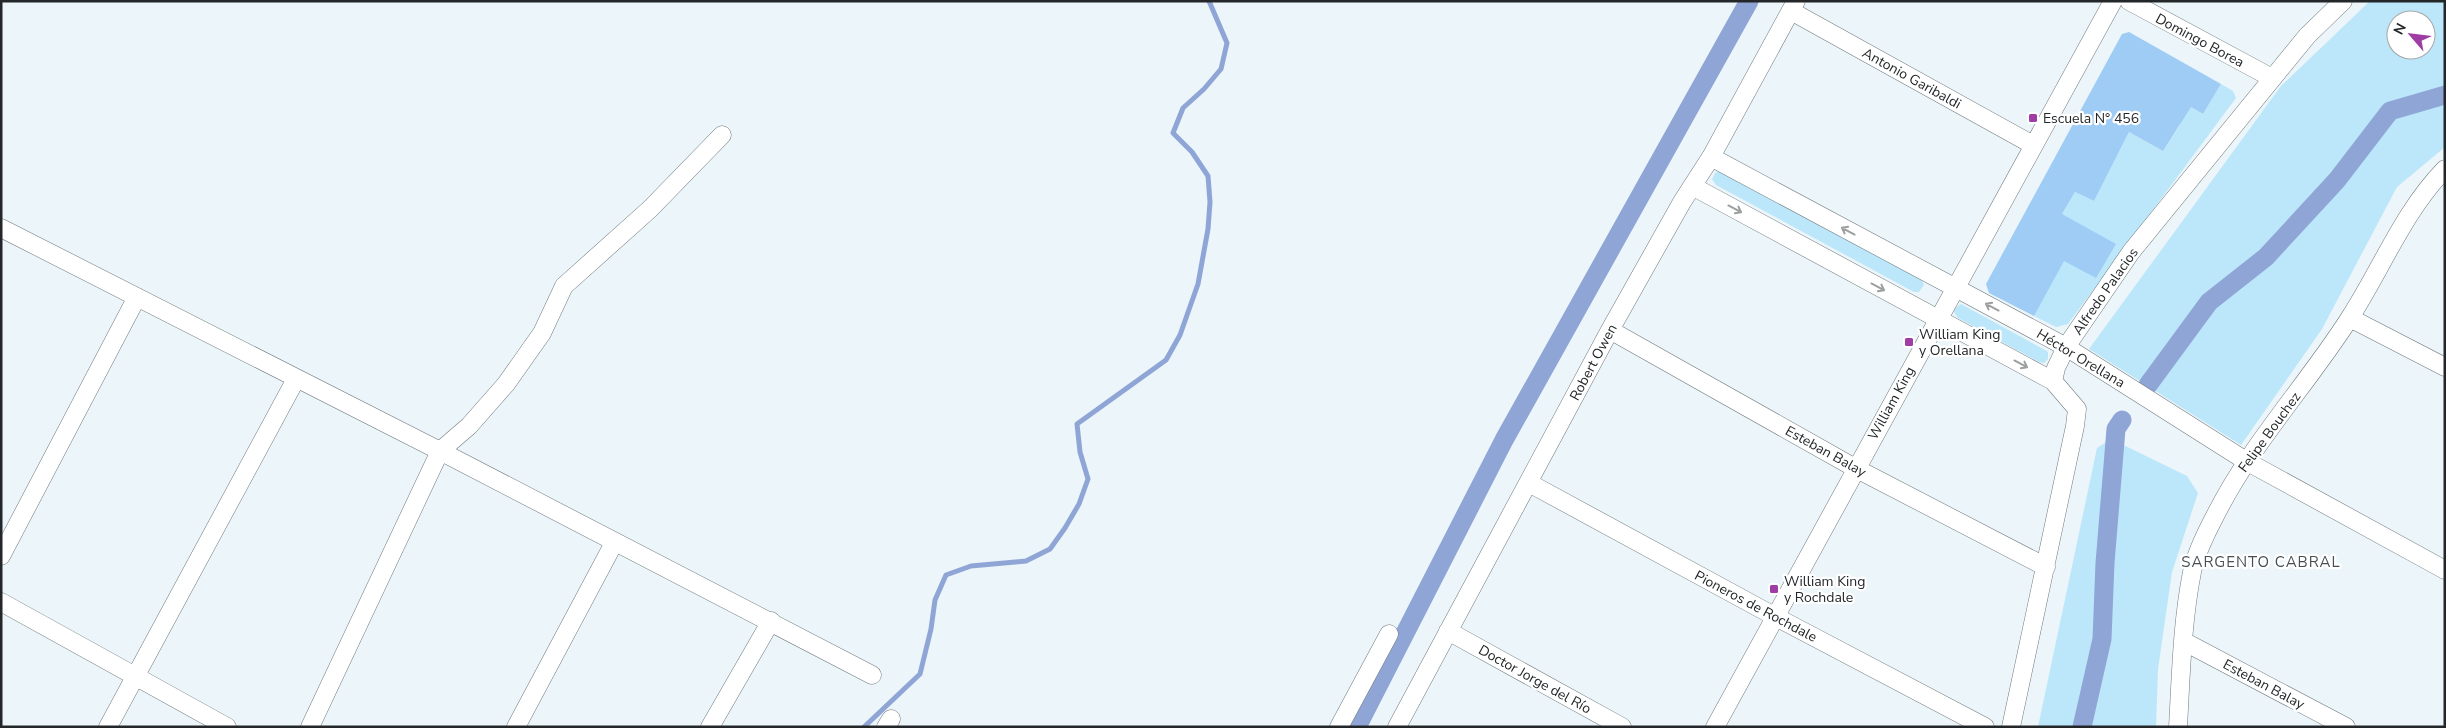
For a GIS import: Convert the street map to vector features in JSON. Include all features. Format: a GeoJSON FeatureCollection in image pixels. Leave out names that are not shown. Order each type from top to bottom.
{"type":"FeatureCollection","features":[{"type":"Feature","properties":{"kind":"street","name":"William King"},"geometry":{"type":"LineString","coordinates":[[1715,727],[1855,468],[2113,1]]}},
{"type":"Feature","properties":{"kind":"street","name":"Domingo Borea"},"geometry":{"type":"LineString","coordinates":[[2129,1],[2272,78]]}},
{"type":"Feature","properties":{"kind":"street","name":"Alfredo Palacios"},"geometry":{"type":"LineString","coordinates":[[2053,381],[2056,368],[2066,347],[2132,252],[2307,36],[2343,1]]}},
{"type":"Feature","properties":{"kind":"street","name":"Antonio Garibaldi"},"geometry":{"type":"LineString","coordinates":[[1793,6],[2034,145]]}},
{"type":"Feature","properties":{"kind":"street","name":"Robert Owen"},"geometry":{"type":"LineString","coordinates":[[1397,727],[1610,330],[1692,186],[1711,157],[1793,6]]}},
{"type":"Feature","properties":{"kind":"street"},"geometry":{"type":"LineString","coordinates":[[310,727],[440,451],[469,426],[506,384],[542,333],[564,286],[650,209],[722,135]]}},
{"type":"Feature","properties":{"kind":"street","name":"Héctor Orellana"},"geometry":{"type":"LineString","coordinates":[[1711,157],[2066,347],[2246,461],[2445,570]]}},
{"type":"Feature","properties":{"kind":"street","name":"Felipe Bouchez"},"geometry":{"type":"LineString","coordinates":[[2178,727],[2183,641],[2192,570],[2207,531],[2246,461],[2350,318],[2418,202],[2444,170]]}},
{"type":"Feature","properties":{"kind":"street"},"geometry":{"type":"LineString","coordinates":[[1692,186],[2053,381],[2077,409],[2046,567],[2011,727]]}},
{"type":"Feature","properties":{"kind":"street"},"geometry":{"type":"LineString","coordinates":[[1,228],[440,451],[614,543],[770,621],[872,675]]}},
{"type":"Feature","properties":{"kind":"street"},"geometry":{"type":"LineString","coordinates":[[1,556],[137,297]]}},
{"type":"Feature","properties":{"kind":"street"},"geometry":{"type":"LineString","coordinates":[[2350,318],[2445,366]]}},
{"type":"Feature","properties":{"kind":"street","name":"Esteban Balay"},"geometry":{"type":"LineString","coordinates":[[1610,330],[1855,468],[2046,567]]}},
{"type":"Feature","properties":{"kind":"street"},"geometry":{"type":"LineString","coordinates":[[108,727],[134,674],[296,379]]}},
{"type":"Feature","properties":{"kind":"street","name":"Pioneros de Rochdale"},"geometry":{"type":"LineString","coordinates":[[1529,482],[1774,616],[1984,727]]}},
{"type":"Feature","properties":{"kind":"street"},"geometry":{"type":"LineString","coordinates":[[516,727],[614,543]]}},
{"type":"Feature","properties":{"kind":"street"},"geometry":{"type":"LineString","coordinates":[[1,602],[227,727]]}},
{"type":"Feature","properties":{"kind":"street"},"geometry":{"type":"LineString","coordinates":[[710,727],[770,621]]}},
{"type":"Feature","properties":{"kind":"street","name":"Doctor Jorge del Río"},"geometry":{"type":"LineString","coordinates":[[1448,632],[1622,727]]}},
{"type":"Feature","properties":{"kind":"street"},"geometry":{"type":"LineString","coordinates":[[1339,727],[1389,634]]}},
{"type":"Feature","properties":{"kind":"street","name":"Esteban Balay"},"geometry":{"type":"LineString","coordinates":[[2183,641],[2346,727]]}},
{"type":"Feature","properties":{"kind":"shaded area"},"geometry":{"type":"Polygon","coordinates":[[[2370,1],[2445,1],[2445,147],[2397,187],[2322,329],[2241,445],[2089,349],[2281,86],[2370,1]]]}},
{"type":"Feature","properties":{"kind":"shaded area"},"geometry":{"type":"Polygon","coordinates":[[[2141,77],[2203,114],[2221,84],[2233,91],[2236,98],[2068,324],[2056,327],[2034,316],[2062,214],[2075,192],[2094,201],[2129,132],[2163,151],[2180,125],[2141,77]]]}},
{"type":"Feature","properties":{"kind":"shaded area"},"geometry":{"type":"Polygon","coordinates":[[[1719,171],[1921,279],[1924,285],[1919,292],[1914,292],[1716,185],[1712,179],[1715,173],[1719,171]]]}},
{"type":"Feature","properties":{"kind":"shaded area"},"geometry":{"type":"Polygon","coordinates":[[[1961,304],[2045,350],[2048,352],[2048,359],[2044,363],[2039,362],[1958,318],[1954,312],[1955,308],[1961,304]]]}},
{"type":"Feature","properties":{"kind":"shaded area"},"geometry":{"type":"Polygon","coordinates":[[[2111,439],[2187,476],[2198,493],[2172,572],[2158,669],[2156,727],[2038,727],[2097,448],[2111,439]]]}},
{"type":"Feature","properties":{"kind":"building"},"geometry":{"type":"Polygon","coordinates":[[[2129,32],[2221,84],[2203,114],[2191,107],[2163,151],[2129,132],[2094,201],[2075,192],[2062,214],[2116,244],[2096,278],[2064,261],[2034,316],[1989,293],[1986,284],[2122,34],[2129,32]]]}},
{"type":"Feature","properties":{"kind":"waterway"},"geometry":{"type":"LineString","coordinates":[[864,727],[920,674],[931,629],[935,600],[946,575],[971,566],[1026,561],[1050,549],[1079,504],[1088,479],[1080,452],[1077,424],[1166,360],[1180,335],[1198,284],[1208,229],[1210,202],[1208,176],[1192,152],[1173,133],[1183,108],[1204,89],[1221,69],[1227,43],[1209,1]]}},
{"type":"Feature","properties":{"kind":"waterway"},"geometry":{"type":"LineString","coordinates":[[1357,727],[1504,440],[1749,1]]}},
{"type":"Feature","properties":{"kind":"waterway"},"geometry":{"type":"LineString","coordinates":[[2148,385],[2209,302],[2266,257],[2337,180],[2390,111],[2445,95]]}},
{"type":"Feature","properties":{"kind":"waterway"},"geometry":{"type":"LineString","coordinates":[[2082,727],[2102,639],[2105,563],[2116,429],[2122,420]]}},
{"type":"Feature","properties":{"kind":"place","name":"Escuela N° 456"},"geometry":{"type":"Point","coordinates":[2033,118]}},
{"type":"Feature","properties":{"kind":"place","name":"William King y Orellana"},"geometry":{"type":"Point","coordinates":[1909,342]}},
{"type":"Feature","properties":{"kind":"place","name":"William King y Rochdale"},"geometry":{"type":"Point","coordinates":[1774,589]}},
{"type":"Feature","properties":{"kind":"district","name":"SARGENTO CABRAL"},"geometry":{"type":"Point","coordinates":[2261,562]}}]}
